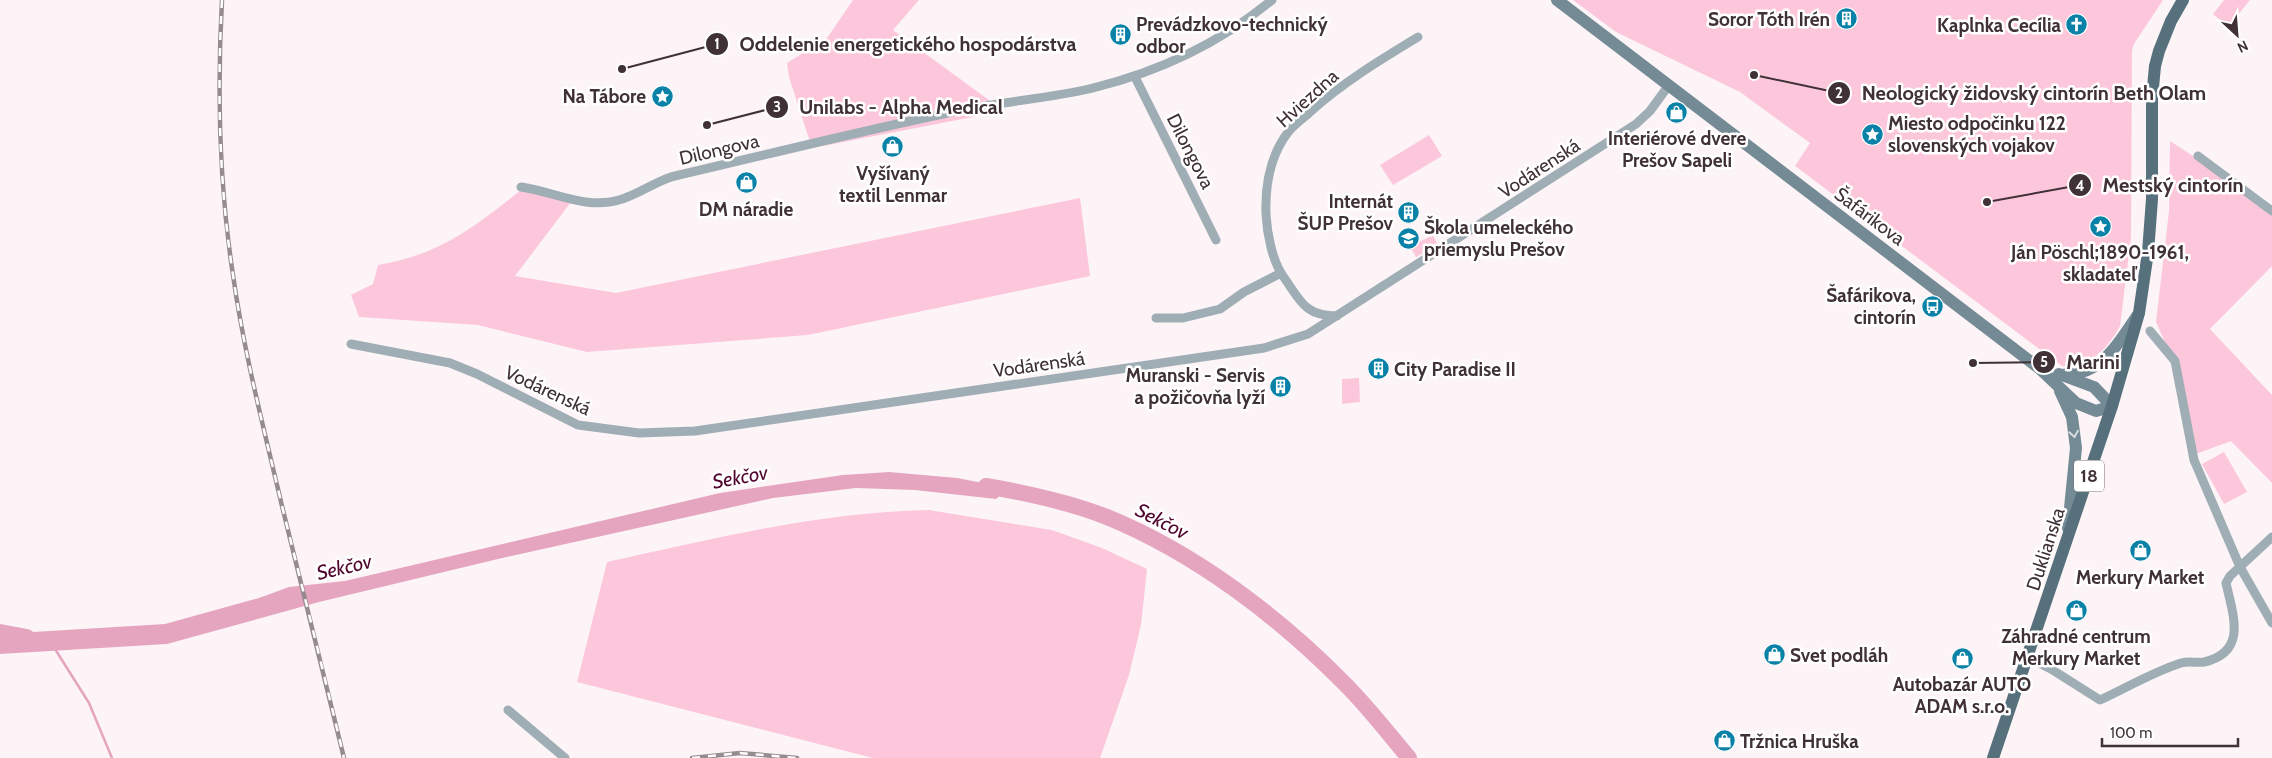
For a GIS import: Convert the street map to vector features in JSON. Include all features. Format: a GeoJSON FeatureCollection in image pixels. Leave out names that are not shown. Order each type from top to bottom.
{"type":"FeatureCollection","features":[{"type":"Feature","properties":{"kind":"main road","name":"Duklianska"},"geometry":{"type":"LineString","coordinates":[[1993,758],[2029,658],[2112,406],[2139,314],[2148,252],[2152,199],[2152,98],[2155,66],[2171,21],[2183,0]]}},
{"type":"Feature","properties":{"kind":"street","name":"Dilongova"},"geometry":{"type":"LineString","coordinates":[[520,187],[537,189],[584,202],[605,203],[620,200],[653,183],[671,177],[968,109],[1092,88],[1135,77],[1170,63],[1216,39],[1245,21],[1272,0]]}},
{"type":"Feature","properties":{"kind":"street","name":"Šafárikova"},"geometry":{"type":"LineString","coordinates":[[1557,0],[2039,368],[2059,389],[2086,408],[2096,412],[2112,406]]}},
{"type":"Feature","properties":{"kind":"street","name":"Hviezdna"},"geometry":{"type":"LineString","coordinates":[[1338,316],[1324,316],[1312,312],[1305,307],[1281,273],[1267,224],[1266,203],[1270,168],[1289,131],[1317,106],[1355,76],[1418,37]]}},
{"type":"Feature","properties":{"kind":"street","name":"Dilongova"},"geometry":{"type":"LineString","coordinates":[[1135,77],[1216,240]]}},
{"type":"Feature","properties":{"kind":"street","name":"Vodárenská"},"geometry":{"type":"LineString","coordinates":[[352,344],[450,363],[578,425],[602,430],[648,433],[695,431],[1264,348],[1308,334],[1338,316],[1636,124],[1650,111],[1668,85]]}},
{"type":"Feature","properties":{"kind":"street"},"geometry":{"type":"LineString","coordinates":[[2198,156],[2272,211]]}},
{"type":"Feature","properties":{"kind":"street"},"geometry":{"type":"LineString","coordinates":[[1156,318],[1183,318],[1220,309],[1244,292],[1281,273]]}},
{"type":"Feature","properties":{"kind":"street"},"geometry":{"type":"LineString","coordinates":[[2059,374],[2072,374],[2093,368],[2111,354],[2139,314]]}},
{"type":"Feature","properties":{"kind":"street"},"geometry":{"type":"LineString","coordinates":[[2150,331],[2175,361],[2194,460],[2240,567],[2272,623]]}},
{"type":"Feature","properties":{"kind":"street"},"geometry":{"type":"LineString","coordinates":[[2039,368],[2094,387],[2112,406]]}},
{"type":"Feature","properties":{"kind":"street"},"geometry":{"type":"LineString","coordinates":[[2059,389],[2072,417],[2076,448],[2066,545]]}},
{"type":"Feature","properties":{"kind":"street"},"geometry":{"type":"LineString","coordinates":[[2029,658],[2051,668],[2100,700],[2182,662],[2203,662],[2220,656],[2232,644],[2235,628],[2226,583],[2272,537]]}},
{"type":"Feature","properties":{"kind":"street"},"geometry":{"type":"LineString","coordinates":[[508,710],[565,758]]}},
{"type":"Feature","properties":{"kind":"shaded area"},"geometry":{"type":"Polygon","coordinates":[[[853,0],[919,0],[893,30],[1004,111],[812,148],[789,77],[787,63],[827,38],[853,0]]]}},
{"type":"Feature","properties":{"kind":"shaded area"},"geometry":{"type":"Polygon","coordinates":[[[1573,0],[2163,0],[2134,44],[2132,51],[2131,238],[2120,326],[2097,356],[2081,364],[2062,366],[1795,166],[1810,143],[1740,92],[1616,32],[1573,0]]]}},
{"type":"Feature","properties":{"kind":"shaded area"},"geometry":{"type":"Polygon","coordinates":[[[2224,0],[2250,0],[2228,27],[2213,14],[2224,0]]]}},
{"type":"Feature","properties":{"kind":"shaded area"},"geometry":{"type":"Polygon","coordinates":[[[1429,135],[1442,156],[1393,185],[1380,165],[1429,135]]]}},
{"type":"Feature","properties":{"kind":"shaded area"},"geometry":{"type":"Polygon","coordinates":[[[2170,141],[2272,208],[2272,266],[2210,329],[2272,395],[2272,483],[2231,441],[2196,454],[2182,381],[2156,322],[2169,211],[2170,141]]]}},
{"type":"Feature","properties":{"kind":"shaded area"},"geometry":{"type":"Polygon","coordinates":[[[521,190],[571,202],[515,276],[616,293],[1080,198],[1090,276],[808,335],[587,352],[478,325],[359,317],[351,295],[373,284],[378,265],[400,260],[438,247],[455,238],[521,190]]]}},
{"type":"Feature","properties":{"kind":"shaded area"},"geometry":{"type":"Polygon","coordinates":[[[1411,232],[1417,243],[1433,235],[1438,245],[1416,257],[1404,236],[1411,232]]]}},
{"type":"Feature","properties":{"kind":"shaded area"},"geometry":{"type":"Polygon","coordinates":[[[1359,378],[1360,402],[1342,404],[1342,379],[1359,378]]]}},
{"type":"Feature","properties":{"kind":"shaded area"},"geometry":{"type":"Polygon","coordinates":[[[2224,452],[2247,492],[2224,504],[2202,464],[2224,452]]]}},
{"type":"Feature","properties":{"kind":"shaded area"},"geometry":{"type":"Polygon","coordinates":[[[889,472],[957,478],[1009,488],[996,499],[915,490],[856,488],[773,498],[498,559],[319,602],[167,644],[0,654],[0,634],[165,624],[259,598],[289,587],[345,581],[720,493],[843,475],[889,472]]]}},
{"type":"Feature","properties":{"kind":"shaded area"},"geometry":{"type":"Polygon","coordinates":[[[929,510],[1052,530],[1102,548],[1147,569],[1141,625],[1129,675],[1100,758],[873,758],[577,682],[607,562],[726,536],[807,521],[888,512],[929,510]]]}},
{"type":"Feature","properties":{"kind":"waterway","name":"Sekčov"},"geometry":{"type":"LineString","coordinates":[[986,486],[1048,498],[1107,517],[1140,532],[1203,568],[1234,588],[1292,634],[1362,702],[1409,758]]}},
{"type":"Feature","properties":{"kind":"waterway","name":"Sekčov"},"geometry":{"type":"LineString","coordinates":[[0,632],[27,637]]}},
{"type":"Feature","properties":{"kind":"waterway"},"geometry":{"type":"LineString","coordinates":[[55,649],[89,703],[112,758]]}},
{"type":"Feature","properties":{"kind":"railway"},"geometry":{"type":"LineString","coordinates":[[222,0],[220,138],[228,241],[238,304],[261,420],[344,758]]}},
{"type":"Feature","properties":{"kind":"railway"},"geometry":{"type":"LineString","coordinates":[[692,758],[740,753],[797,758]]}},
{"type":"Feature","properties":{"kind":"place","name":"Soror Tóth Irén"},"geometry":{"type":"Point","coordinates":[1846,19]}},
{"type":"Feature","properties":{"kind":"place","name":"Kaplnka Cecília"},"geometry":{"type":"Point","coordinates":[2077,25]}},
{"type":"Feature","properties":{"kind":"place","name":"Prevádzkovo‑technický odbor"},"geometry":{"type":"Point","coordinates":[1120,35]}},
{"type":"Feature","properties":{"kind":"place","name":"Oddelenie energetického hospodárstva"},"geometry":{"type":"Point","coordinates":[622,69]}},
{"type":"Feature","properties":{"kind":"place","name":"Neologický židovský cintorín Beth Olam"},"geometry":{"type":"Point","coordinates":[1754,75]}},
{"type":"Feature","properties":{"kind":"place","name":"Na Tábore"},"geometry":{"type":"Point","coordinates":[662,96]}},
{"type":"Feature","properties":{"kind":"place","name":"Interiérové dvere Prešov Sapeli"},"geometry":{"type":"Point","coordinates":[1677,112]}},
{"type":"Feature","properties":{"kind":"place","name":"Unilabs - Alpha Medical"},"geometry":{"type":"Point","coordinates":[707,125]}},
{"type":"Feature","properties":{"kind":"place","name":"Miesto odpočinku 122 slovenských vojakov"},"geometry":{"type":"Point","coordinates":[1872,134]}},
{"type":"Feature","properties":{"kind":"place","name":"Vyšívaný textil Lenmar"},"geometry":{"type":"Point","coordinates":[893,147]}},
{"type":"Feature","properties":{"kind":"place","name":"DM náradie"},"geometry":{"type":"Point","coordinates":[746,183]}},
{"type":"Feature","properties":{"kind":"place","name":"Mestský cintorín"},"geometry":{"type":"Point","coordinates":[1987,202]}},
{"type":"Feature","properties":{"kind":"place","name":"Internát ŠUP Prešov"},"geometry":{"type":"Point","coordinates":[1409,212]}},
{"type":"Feature","properties":{"kind":"place","name":"Ján Pöschl;1890-1961, skladateľ"},"geometry":{"type":"Point","coordinates":[2100,226]}},
{"type":"Feature","properties":{"kind":"place","name":"Škola umeleckého priemyslu Prešov"},"geometry":{"type":"Point","coordinates":[1408,238]}},
{"type":"Feature","properties":{"kind":"place","name":"Šafárikova, cintorín"},"geometry":{"type":"Point","coordinates":[1932,306]}},
{"type":"Feature","properties":{"kind":"place","name":"Marini"},"geometry":{"type":"Point","coordinates":[1973,363]}},
{"type":"Feature","properties":{"kind":"place","name":"City Paradise II"},"geometry":{"type":"Point","coordinates":[1378,369]}},
{"type":"Feature","properties":{"kind":"place","name":"Muranski - Servis a požičovňa lyží"},"geometry":{"type":"Point","coordinates":[1281,386]}},
{"type":"Feature","properties":{"kind":"place","name":"Merkury Market"},"geometry":{"type":"Point","coordinates":[2140,551]}},
{"type":"Feature","properties":{"kind":"place","name":"Záhradné centrum Merkury Market"},"geometry":{"type":"Point","coordinates":[2076,610]}},
{"type":"Feature","properties":{"kind":"place","name":"Svet podláh"},"geometry":{"type":"Point","coordinates":[1774,655]}},
{"type":"Feature","properties":{"kind":"place","name":"Autobazár AUTO ADAM s.r.o."},"geometry":{"type":"Point","coordinates":[1962,658]}},
{"type":"Feature","properties":{"kind":"place","name":"Tržnica Hruška"},"geometry":{"type":"Point","coordinates":[1724,741]}}]}
